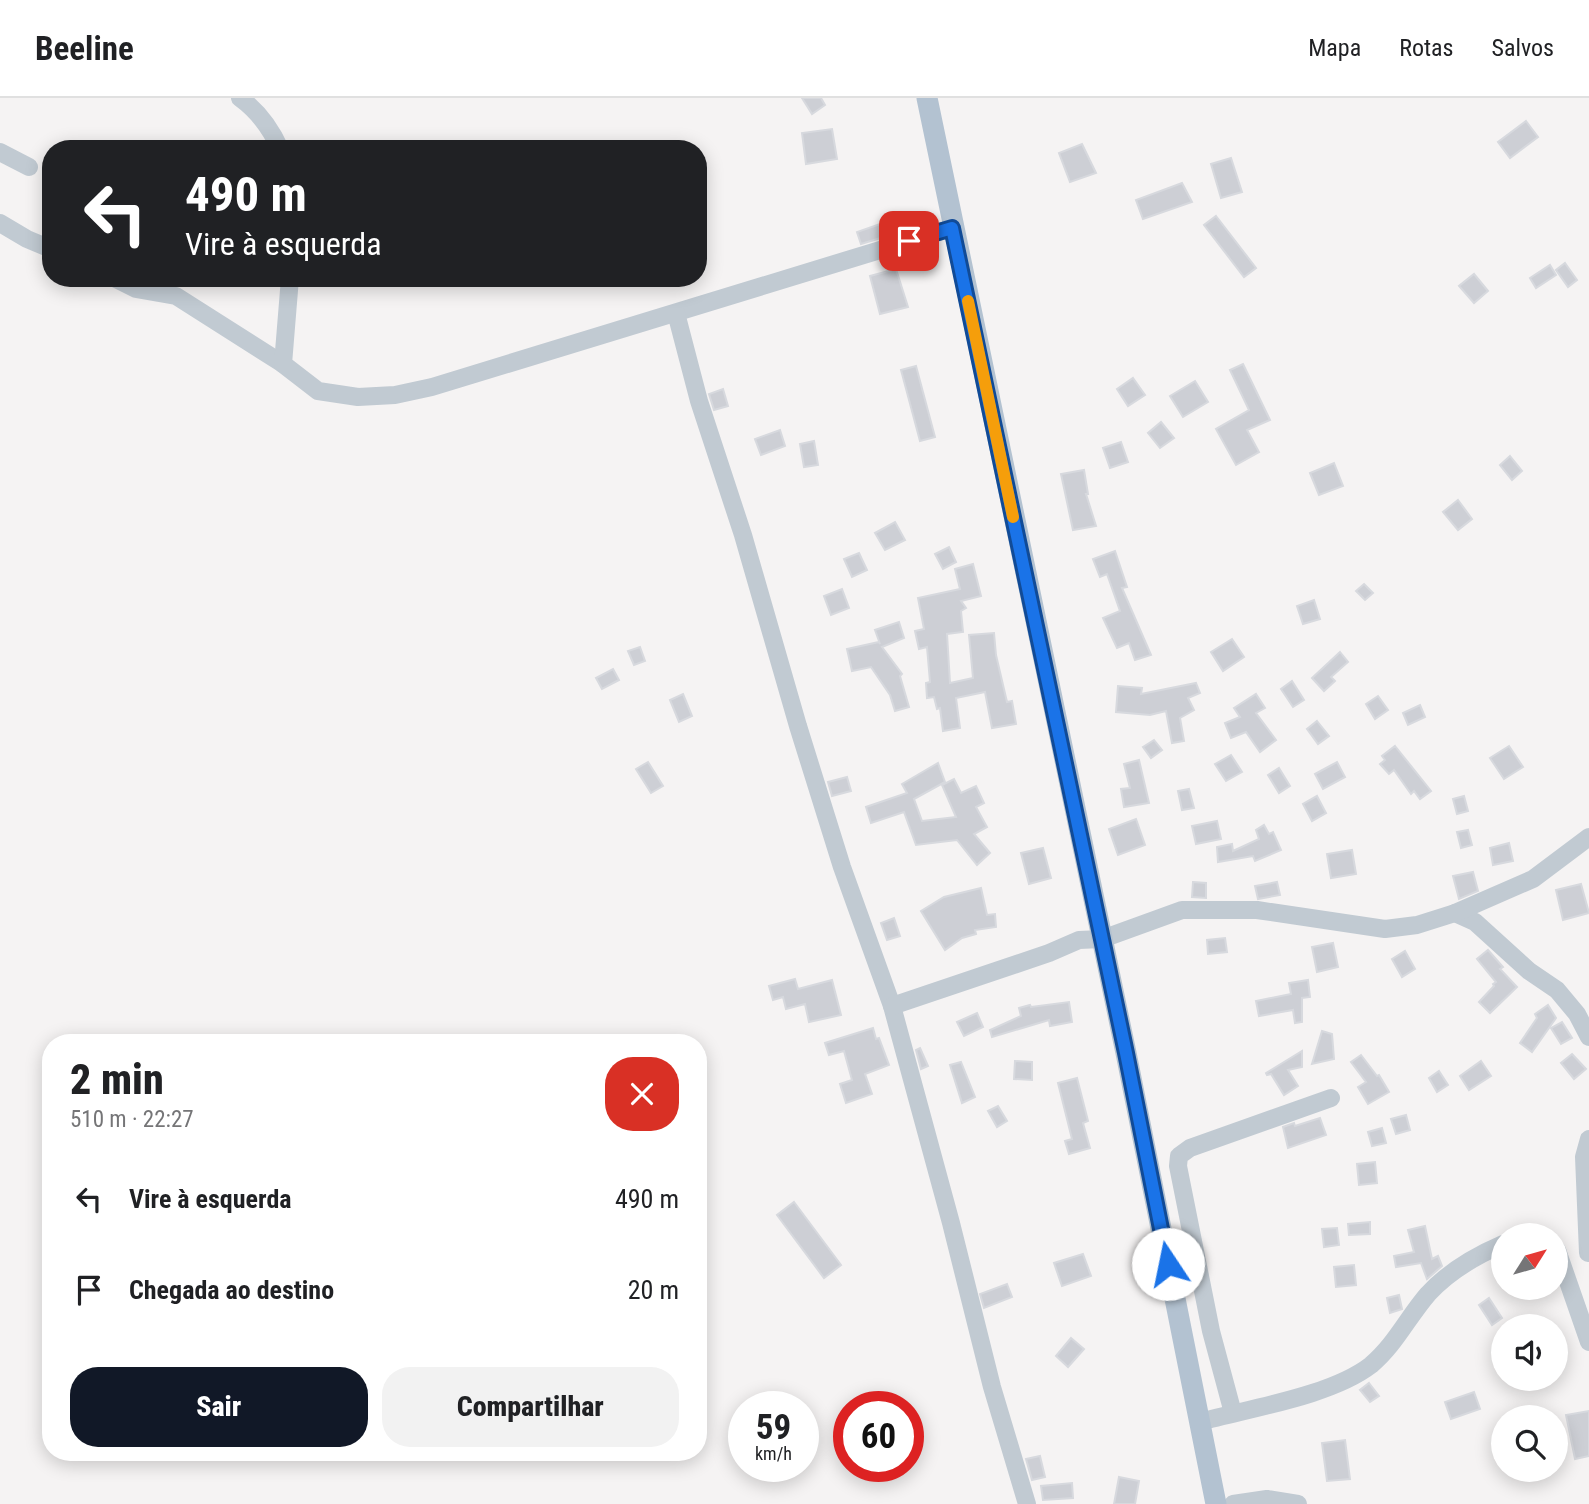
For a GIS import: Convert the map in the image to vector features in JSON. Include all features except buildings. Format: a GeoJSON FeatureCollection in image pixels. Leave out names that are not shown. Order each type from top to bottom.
{"type":"FeatureCollection","features":[{"type":"Feature","properties":{"kind":"main road"},"geometry":{"type":"LineString","coordinates":[[927,98],[1216,1504]]}},
{"type":"Feature","properties":{"kind":"street"},"geometry":{"type":"LineString","coordinates":[[240,98],[252,107],[276,140]]}},
{"type":"Feature","properties":{"kind":"street"},"geometry":{"type":"LineString","coordinates":[[0,152],[29,167]]}},
{"type":"Feature","properties":{"kind":"street"},"geometry":{"type":"LineString","coordinates":[[0,223],[27,240],[42,246]]}},
{"type":"Feature","properties":{"kind":"street"},"geometry":{"type":"LineString","coordinates":[[132,287],[176,296],[283,364],[318,391],[358,397],[395,395],[432,387],[952,228]]}},
{"type":"Feature","properties":{"kind":"street"},"geometry":{"type":"LineString","coordinates":[[283,364],[289,287]]}},
{"type":"Feature","properties":{"kind":"street"},"geometry":{"type":"LineString","coordinates":[[676,313],[699,401],[743,535],[798,726],[842,867],[892,1006],[992,1387],[1027,1504]]}},
{"type":"Feature","properties":{"kind":"street"},"geometry":{"type":"LineString","coordinates":[[892,1006],[1049,953],[1079,940],[1102,939],[1181,910],[1257,910],[1385,929],[1417,925],[1455,913],[1533,879],[1589,837]]}},
{"type":"Feature","properties":{"kind":"street"},"geometry":{"type":"LineString","coordinates":[[1455,913],[1475,922],[1529,971],[1568,1000],[1589,1037]]}},
{"type":"Feature","properties":{"kind":"street"},"geometry":{"type":"LineString","coordinates":[[1233,1413],[1211,1331],[1178,1166],[1179,1156],[1190,1148],[1331,1098]]}},
{"type":"Feature","properties":{"kind":"street"},"geometry":{"type":"LineString","coordinates":[[1568,1251],[1589,1253],[1584,1157],[1589,1139]]}},
{"type":"Feature","properties":{"kind":"street"},"geometry":{"type":"LineString","coordinates":[[1200,1422],[1337,1386],[1371,1365],[1393,1343],[1429,1294],[1443,1281],[1478,1255],[1491,1249]]}},
{"type":"Feature","properties":{"kind":"street"},"geometry":{"type":"LineString","coordinates":[[1568,1283],[1589,1342]]}},
{"type":"Feature","properties":{"kind":"street"},"geometry":{"type":"LineString","coordinates":[[1233,1504],[1267,1499],[1298,1504]]}},
{"type":"Feature","properties":{"kind":"slow traffic"},"geometry":{"type":"LineString","coordinates":[[968,301],[1013,517]]}},
{"type":"Feature","properties":{"kind":"route"},"geometry":{"type":"LineString","coordinates":[[909,241],[952,228],[1168,1264]]}}]}
